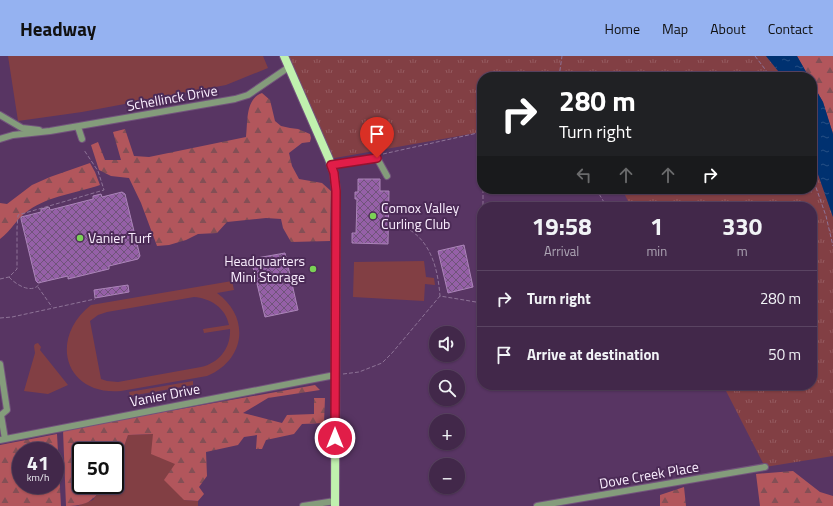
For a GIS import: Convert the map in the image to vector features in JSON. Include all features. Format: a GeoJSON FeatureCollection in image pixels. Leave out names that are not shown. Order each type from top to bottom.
{"type":"FeatureCollection","features":[{"type":"Feature","properties":{"kind":"main road"},"geometry":{"type":"LineString","coordinates":[[284,56],[334,173],[336,191],[334,376],[335,503]]}},
{"type":"Feature","properties":{"kind":"street","name":"Schellinck Drive"},"geometry":{"type":"LineString","coordinates":[[50,131],[235,99],[248,95],[289,67]]}},
{"type":"Feature","properties":{"kind":"street"},"geometry":{"type":"LineString","coordinates":[[0,114],[22,128],[50,131]]}},
{"type":"Feature","properties":{"kind":"street"},"geometry":{"type":"LineString","coordinates":[[78,127],[82,139]]}},
{"type":"Feature","properties":{"kind":"street"},"geometry":{"type":"LineString","coordinates":[[0,139],[13,135],[50,131]]}},
{"type":"Feature","properties":{"kind":"street"},"geometry":{"type":"LineString","coordinates":[[331,165],[377,158],[387,176]]}},
{"type":"Feature","properties":{"kind":"street"},"geometry":{"type":"LineString","coordinates":[[0,364],[7,410],[1,415],[2,439]]}},
{"type":"Feature","properties":{"kind":"street","name":"Vanier Drive"},"geometry":{"type":"LineString","coordinates":[[2,439],[334,376]]}},
{"type":"Feature","properties":{"kind":"street","name":"Dove Creek Place"},"geometry":{"type":"LineString","coordinates":[[537,506],[765,467]]}},
{"type":"Feature","properties":{"kind":"street"},"geometry":{"type":"LineString","coordinates":[[303,506],[335,503]]}},
{"type":"Feature","properties":{"kind":"path"},"geometry":{"type":"LineString","coordinates":[[560,72],[562,56]]}},
{"type":"Feature","properties":{"kind":"path"},"geometry":{"type":"LineString","coordinates":[[755,56],[767,72]]}},
{"type":"Feature","properties":{"kind":"path"},"geometry":{"type":"LineString","coordinates":[[380,155],[477,133]]}},
{"type":"Feature","properties":{"kind":"path"},"geometry":{"type":"LineString","coordinates":[[0,279],[9,277],[17,269],[16,228],[18,215],[104,190],[98,171],[84,150]]}},
{"type":"Feature","properties":{"kind":"path"},"geometry":{"type":"LineString","coordinates":[[817,190],[826,216],[833,246]]}},
{"type":"Feature","properties":{"kind":"path"},"geometry":{"type":"LineString","coordinates":[[334,376],[359,372],[382,363],[440,296],[438,275],[428,248],[416,234],[410,230]]}},
{"type":"Feature","properties":{"kind":"path"},"geometry":{"type":"LineString","coordinates":[[9,277],[12,281],[23,288],[32,289],[40,283]]}},
{"type":"Feature","properties":{"kind":"path"},"geometry":{"type":"LineString","coordinates":[[38,286],[52,307]]}},
{"type":"Feature","properties":{"kind":"path"},"geometry":{"type":"LineString","coordinates":[[440,296],[477,302]]}},
{"type":"Feature","properties":{"kind":"path"},"geometry":{"type":"LineString","coordinates":[[0,318],[12,317],[96,298]]}},
{"type":"Feature","properties":{"kind":"green space"},"geometry":{"type":"Polygon","coordinates":[[[8,56],[263,56],[268,68],[226,85],[82,112],[18,121],[8,56]]]}},
{"type":"Feature","properties":{"kind":"green space"},"geometry":{"type":"Polygon","coordinates":[[[284,56],[766,56],[779,72],[477,72],[477,133],[329,159],[284,56]]]}},
{"type":"Feature","properties":{"kind":"green space"},"geometry":{"type":"Polygon","coordinates":[[[797,56],[833,56],[833,134],[823,102],[817,92],[817,72],[806,72],[797,56]]]}},
{"type":"Feature","properties":{"kind":"green space"},"geometry":{"type":"Polygon","coordinates":[[[262,93],[270,100],[275,121],[281,126],[298,129],[310,134],[310,142],[302,143],[289,153],[292,166],[299,179],[322,183],[331,191],[330,241],[291,242],[283,228],[281,219],[266,218],[227,222],[217,233],[198,234],[186,240],[169,245],[157,246],[141,203],[129,178],[111,176],[99,170],[91,145],[98,142],[105,160],[121,160],[113,132],[125,129],[134,156],[149,157],[246,137],[247,118],[250,106],[253,100],[262,93]]]}},
{"type":"Feature","properties":{"kind":"green space"},"geometry":{"type":"Polygon","coordinates":[[[90,163],[100,185],[54,198],[37,205],[25,213],[0,239],[0,203],[7,204],[32,185],[90,163]]]}},
{"type":"Feature","properties":{"kind":"green space"},"geometry":{"type":"Polygon","coordinates":[[[817,171],[833,217],[833,456],[765,467],[726,390],[817,390],[817,202],[628,202],[624,194],[817,194],[817,171]]]}},
{"type":"Feature","properties":{"kind":"green space"},"geometry":{"type":"Polygon","coordinates":[[[424,261],[426,277],[434,278],[435,285],[425,284],[424,301],[353,297],[354,262],[424,261]]]}},
{"type":"Feature","properties":{"kind":"green space"},"geometry":{"type":"Polygon","coordinates":[[[232,281],[234,290],[217,293],[228,303],[235,314],[239,326],[239,338],[236,349],[229,360],[220,369],[207,376],[121,391],[102,390],[87,384],[76,375],[69,363],[67,348],[70,333],[78,319],[91,305],[232,281]],[[194,297],[107,312],[98,315],[90,321],[101,379],[118,382],[201,367],[213,362],[223,354],[230,336],[230,329],[204,333],[203,329],[229,325],[225,314],[216,305],[206,299],[194,297]]]}},
{"type":"Feature","properties":{"kind":"green space"},"geometry":{"type":"Polygon","coordinates":[[[38,343],[41,347],[40,350],[68,385],[48,394],[24,391],[35,353],[34,346],[38,343]]]}},
{"type":"Feature","properties":{"kind":"green space"},"geometry":{"type":"Polygon","coordinates":[[[193,381],[193,385],[130,396],[129,392],[193,381]]]}},
{"type":"Feature","properties":{"kind":"green space"},"geometry":{"type":"Polygon","coordinates":[[[315,385],[320,390],[268,398],[243,413],[282,423],[287,415],[314,414],[314,398],[325,398],[324,423],[302,424],[294,434],[266,440],[262,449],[256,449],[257,435],[244,437],[238,445],[206,452],[207,476],[199,487],[204,494],[198,501],[184,500],[164,480],[175,464],[151,454],[153,434],[128,435],[124,446],[124,442],[72,442],[72,494],[97,494],[84,504],[66,506],[63,430],[315,385]]]}},
{"type":"Feature","properties":{"kind":"green space"},"geometry":{"type":"Polygon","coordinates":[[[57,434],[57,442],[16,442],[57,434]]]}},
{"type":"Feature","properties":{"kind":"green space"},"geometry":{"type":"Polygon","coordinates":[[[154,434],[175,464],[184,500],[198,501],[198,506],[77,506],[93,500],[97,494],[124,494],[124,446],[128,435],[154,434]]]}},
{"type":"Feature","properties":{"kind":"green space"},"geometry":{"type":"Polygon","coordinates":[[[12,443],[12,494],[60,494],[61,506],[0,506],[0,445],[12,443]]]}},
{"type":"Feature","properties":{"kind":"green space"},"geometry":{"type":"Polygon","coordinates":[[[793,471],[820,492],[833,496],[833,506],[760,506],[756,474],[793,471]]]}},
{"type":"Feature","properties":{"kind":"green space"},"geometry":{"type":"Polygon","coordinates":[[[684,487],[686,506],[660,506],[660,495],[684,487]]]}},
{"type":"Feature","properties":{"kind":"water"},"geometry":{"type":"Polygon","coordinates":[[[766,56],[797,56],[806,72],[779,72],[766,56]]]}},
{"type":"Feature","properties":{"kind":"water"},"geometry":{"type":"Polygon","coordinates":[[[817,92],[823,102],[833,134],[833,217],[817,171],[817,92]]]}},
{"type":"Feature","properties":{"kind":"building","name":"Comox Valley Curling Club"},"geometry":{"type":"Polygon","coordinates":[[[358,179],[380,179],[380,191],[389,191],[388,244],[352,243],[352,233],[356,233],[357,199],[355,199],[355,192],[358,192],[358,179]]]}},
{"type":"Feature","properties":{"kind":"building","name":"Vanier Turf"},"geometry":{"type":"Polygon","coordinates":[[[122,192],[125,194],[140,256],[138,259],[109,266],[109,269],[68,279],[68,276],[38,283],[36,281],[21,217],[41,212],[41,209],[49,207],[50,210],[93,199],[93,196],[101,194],[102,197],[122,192]]]}},
{"type":"Feature","properties":{"kind":"building"},"geometry":{"type":"Polygon","coordinates":[[[464,245],[473,287],[448,293],[438,251],[464,245]]]}},
{"type":"Feature","properties":{"kind":"building"},"geometry":{"type":"Polygon","coordinates":[[[285,253],[298,310],[265,317],[251,259],[285,253]]]}},
{"type":"Feature","properties":{"kind":"building"},"geometry":{"type":"Polygon","coordinates":[[[128,285],[129,292],[95,298],[94,290],[128,285]]]}},
{"type":"Feature","properties":{"kind":"place","name":"Comox Valley Curling Club"},"geometry":{"type":"Point","coordinates":[373,216]}},
{"type":"Feature","properties":{"kind":"place","name":"Vanier Turf"},"geometry":{"type":"Point","coordinates":[80,238]}},
{"type":"Feature","properties":{"kind":"place","name":"Headquarters Mini Storage"},"geometry":{"type":"Point","coordinates":[313,269]}},
{"type":"Feature","properties":{"kind":"route"},"geometry":{"type":"LineString","coordinates":[[335,438],[334,376],[336,191],[334,173],[331,165],[377,158]]}}]}
